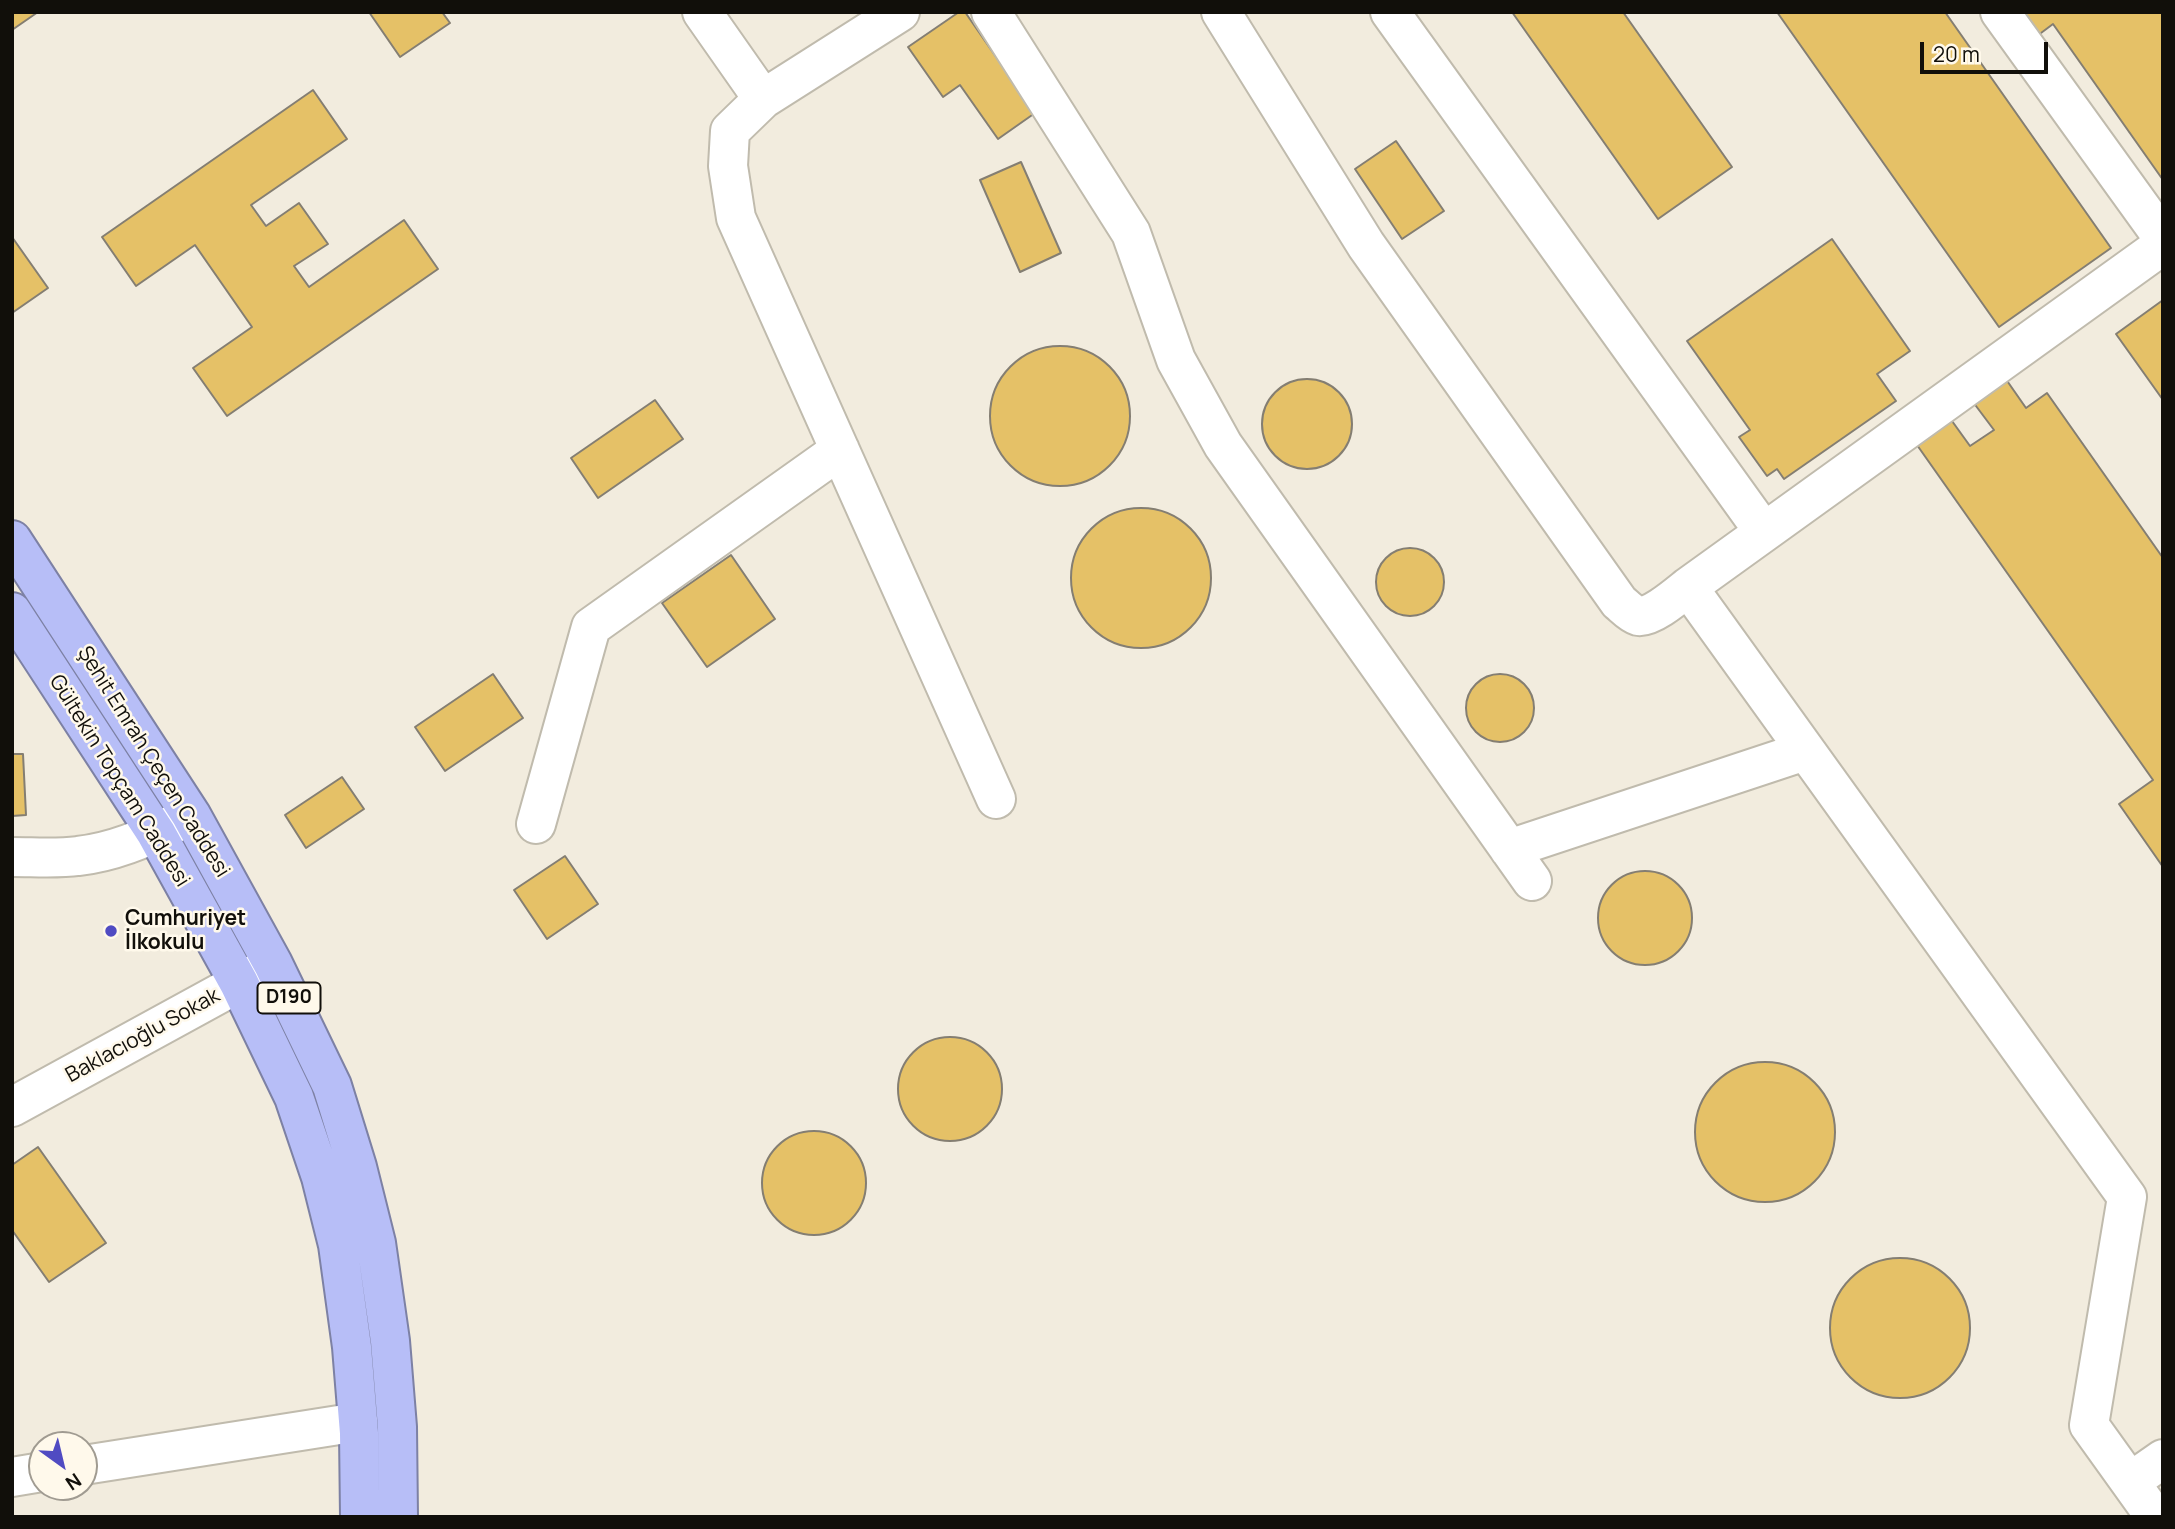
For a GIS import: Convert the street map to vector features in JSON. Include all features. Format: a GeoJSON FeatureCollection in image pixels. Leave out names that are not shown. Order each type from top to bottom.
{"type":"FeatureCollection","features":[{"type":"Feature","properties":{"kind":"highway","name":"Şehit Emrah Çeçen Caddesi"},"geometry":{"type":"LineString","coordinates":[[12,540],[191,815],[273,964],[332,1086],[376,1242],[390,1341],[397,1427],[398,1517]]}},
{"type":"Feature","properties":{"kind":"highway","name":"Gültekin Topçam Caddesi"},"geometry":{"type":"LineString","coordinates":[[12,612],[156,834],[239,983],[295,1097],[321,1177],[338,1245],[352,1347],[358,1422],[360,1517]]}},
{"type":"Feature","properties":{"kind":"street"},"geometry":{"type":"LineString","coordinates":[[702,12],[763,99]]}},
{"type":"Feature","properties":{"kind":"street"},"geometry":{"type":"LineString","coordinates":[[900,12],[763,99],[730,131],[728,166],[736,218],[996,799]]}},
{"type":"Feature","properties":{"kind":"street"},"geometry":{"type":"LineString","coordinates":[[991,12],[1131,233],[1176,360],[1223,445],[1532,881]]}},
{"type":"Feature","properties":{"kind":"street"},"geometry":{"type":"LineString","coordinates":[[1221,12],[1366,245],[1619,602],[1641,617],[1688,587],[2163,245]]}},
{"type":"Feature","properties":{"kind":"street"},"geometry":{"type":"LineString","coordinates":[[1390,12],[1764,532]]}},
{"type":"Feature","properties":{"kind":"street"},"geometry":{"type":"LineString","coordinates":[[2000,12],[2163,238]]}},
{"type":"Feature","properties":{"kind":"street"},"geometry":{"type":"LineString","coordinates":[[536,824],[591,627],[839,450]]}},
{"type":"Feature","properties":{"kind":"street"},"geometry":{"type":"LineString","coordinates":[[1688,587],[2127,1197],[2089,1425],[2155,1517]]}},
{"type":"Feature","properties":{"kind":"street"},"geometry":{"type":"LineString","coordinates":[[1509,849],[1805,751]]}},
{"type":"Feature","properties":{"kind":"street"},"geometry":{"type":"LineString","coordinates":[[12,857],[78,856],[114,849],[156,834],[191,815]]}},
{"type":"Feature","properties":{"kind":"street","name":"Baklacıoğlu Sokak"},"geometry":{"type":"LineString","coordinates":[[12,1107],[273,964]]}},
{"type":"Feature","properties":{"kind":"street"},"geometry":{"type":"LineString","coordinates":[[98,1463],[358,1422]]}},
{"type":"Feature","properties":{"kind":"street"},"geometry":{"type":"LineString","coordinates":[[2130,1482],[2163,1459]]}},
{"type":"Feature","properties":{"kind":"building"},"geometry":{"type":"Polygon","coordinates":[[[12,12],[38,12],[12,30],[12,12]]]}},
{"type":"Feature","properties":{"kind":"building"},"geometry":{"type":"Polygon","coordinates":[[[369,12],[442,12],[450,23],[400,57],[369,12]]]}},
{"type":"Feature","properties":{"kind":"building"},"geometry":{"type":"Polygon","coordinates":[[[959,12],[965,12],[1035,113],[998,139],[960,85],[943,97],[908,47],[959,12]]]}},
{"type":"Feature","properties":{"kind":"building"},"geometry":{"type":"Polygon","coordinates":[[[1512,12],[1623,12],[1732,167],[1658,219],[1512,12]]]}},
{"type":"Feature","properties":{"kind":"building"},"geometry":{"type":"Polygon","coordinates":[[[1777,12],[1945,12],[2111,248],[1999,327],[1777,12]]]}},
{"type":"Feature","properties":{"kind":"building"},"geometry":{"type":"Polygon","coordinates":[[[2014,12],[2163,12],[2163,180],[2053,24],[2033,39],[2014,12]]]}},
{"type":"Feature","properties":{"kind":"building"},"geometry":{"type":"Polygon","coordinates":[[[313,90],[347,139],[251,205],[266,226],[299,203],[328,244],[294,266],[309,287],[404,220],[438,269],[227,416],[193,368],[252,327],[195,245],[136,286],[102,237],[313,90]]]}},
{"type":"Feature","properties":{"kind":"building"},"geometry":{"type":"Polygon","coordinates":[[[1396,141],[1444,211],[1402,239],[1355,169],[1396,141]]]}},
{"type":"Feature","properties":{"kind":"building"},"geometry":{"type":"Polygon","coordinates":[[[1021,162],[1061,253],[1020,272],[980,180],[1021,162]]]}},
{"type":"Feature","properties":{"kind":"building"},"geometry":{"type":"Polygon","coordinates":[[[12,237],[48,288],[12,313],[12,237]]]}},
{"type":"Feature","properties":{"kind":"building"},"geometry":{"type":"Polygon","coordinates":[[[1832,239],[1910,351],[1877,374],[1896,401],[1784,479],[1777,469],[1767,476],[1739,437],[1750,430],[1687,341],[1832,239]]]}},
{"type":"Feature","properties":{"kind":"building"},"geometry":{"type":"Polygon","coordinates":[[[2163,300],[2163,400],[2116,334],[2163,300]]]}},
{"type":"Feature","properties":{"kind":"building"},"geometry":{"type":"Polygon","coordinates":[[[1060,346],[1087,351],[1110,366],[1125,389],[1130,416],[1125,443],[1110,466],[1087,481],[1060,486],[1033,481],[1010,466],[995,443],[990,416],[995,389],[1010,366],[1033,351],[1060,346]]]}},
{"type":"Feature","properties":{"kind":"building"},"geometry":{"type":"Polygon","coordinates":[[[2003,375],[2026,408],[2047,393],[2163,558],[2163,867],[2119,804],[2153,780],[1917,445],[1952,421],[1970,446],[1994,430],[1970,398],[2003,375]]]}},
{"type":"Feature","properties":{"kind":"building"},"geometry":{"type":"Polygon","coordinates":[[[1307,379],[1324,383],[1339,392],[1348,407],[1352,424],[1348,441],[1339,456],[1324,465],[1307,469],[1290,465],[1275,456],[1266,441],[1262,424],[1266,407],[1275,392],[1290,383],[1307,379]]]}},
{"type":"Feature","properties":{"kind":"building"},"geometry":{"type":"Polygon","coordinates":[[[655,400],[683,439],[598,498],[571,458],[655,400]]]}},
{"type":"Feature","properties":{"kind":"building"},"geometry":{"type":"Polygon","coordinates":[[[1141,508],[1168,513],[1191,528],[1206,551],[1211,578],[1206,605],[1191,628],[1168,643],[1141,648],[1114,643],[1091,628],[1076,605],[1071,578],[1076,551],[1091,528],[1114,513],[1141,508]]]}},
{"type":"Feature","properties":{"kind":"building"},"geometry":{"type":"Polygon","coordinates":[[[1410,548],[1423,551],[1434,558],[1441,569],[1444,582],[1441,595],[1434,606],[1423,613],[1410,616],[1397,613],[1386,606],[1379,595],[1376,582],[1379,569],[1386,558],[1397,551],[1410,548]]]}},
{"type":"Feature","properties":{"kind":"building"},"geometry":{"type":"Polygon","coordinates":[[[731,555],[775,619],[707,667],[662,603],[731,555]]]}},
{"type":"Feature","properties":{"kind":"building"},"geometry":{"type":"Polygon","coordinates":[[[493,674],[523,718],[445,771],[415,727],[493,674]]]}},
{"type":"Feature","properties":{"kind":"building"},"geometry":{"type":"Polygon","coordinates":[[[1500,674],[1513,677],[1524,684],[1531,695],[1534,708],[1531,721],[1524,732],[1513,739],[1500,742],[1487,739],[1476,732],[1469,721],[1466,708],[1469,695],[1476,684],[1487,677],[1500,674]]]}},
{"type":"Feature","properties":{"kind":"building"},"geometry":{"type":"Polygon","coordinates":[[[12,754],[23,754],[26,815],[12,816],[12,754]]]}},
{"type":"Feature","properties":{"kind":"building"},"geometry":{"type":"Polygon","coordinates":[[[342,777],[364,809],[306,848],[285,815],[342,777]]]}},
{"type":"Feature","properties":{"kind":"building"},"geometry":{"type":"Polygon","coordinates":[[[565,856],[598,904],[547,939],[514,890],[565,856]]]}},
{"type":"Feature","properties":{"kind":"building"},"geometry":{"type":"Polygon","coordinates":[[[1636,871],[1654,871],[1679,884],[1689,900],[1692,918],[1689,936],[1679,952],[1654,965],[1636,965],[1611,952],[1598,927],[1598,909],[1611,884],[1636,871]]]}},
{"type":"Feature","properties":{"kind":"building"},"geometry":{"type":"Polygon","coordinates":[[[950,1037],[970,1041],[987,1052],[998,1069],[1002,1089],[998,1109],[987,1126],[970,1137],[950,1141],[930,1137],[913,1126],[902,1109],[898,1089],[902,1069],[913,1052],[930,1041],[950,1037]]]}},
{"type":"Feature","properties":{"kind":"building"},"geometry":{"type":"Polygon","coordinates":[[[1765,1062],[1792,1067],[1815,1082],[1830,1105],[1835,1132],[1830,1159],[1815,1182],[1792,1197],[1765,1202],[1738,1197],[1715,1182],[1700,1159],[1695,1132],[1700,1105],[1715,1082],[1738,1067],[1765,1062]]]}},
{"type":"Feature","properties":{"kind":"building"},"geometry":{"type":"Polygon","coordinates":[[[814,1131],[834,1135],[851,1146],[862,1163],[866,1183],[862,1203],[851,1220],[834,1231],[814,1235],[794,1231],[777,1220],[766,1203],[762,1183],[766,1163],[777,1146],[794,1135],[814,1131]]]}},
{"type":"Feature","properties":{"kind":"building"},"geometry":{"type":"Polygon","coordinates":[[[38,1147],[106,1243],[49,1282],[12,1230],[12,1165],[38,1147]]]}},
{"type":"Feature","properties":{"kind":"building"},"geometry":{"type":"Polygon","coordinates":[[[1900,1258],[1927,1263],[1950,1278],[1965,1301],[1970,1328],[1965,1355],[1950,1378],[1927,1393],[1900,1398],[1873,1393],[1850,1378],[1835,1355],[1830,1328],[1835,1301],[1850,1278],[1873,1263],[1900,1258]]]}},
{"type":"Feature","properties":{"kind":"place","name":"Cumhuriyet İlkokulu"},"geometry":{"type":"Point","coordinates":[111,931]}}]}
